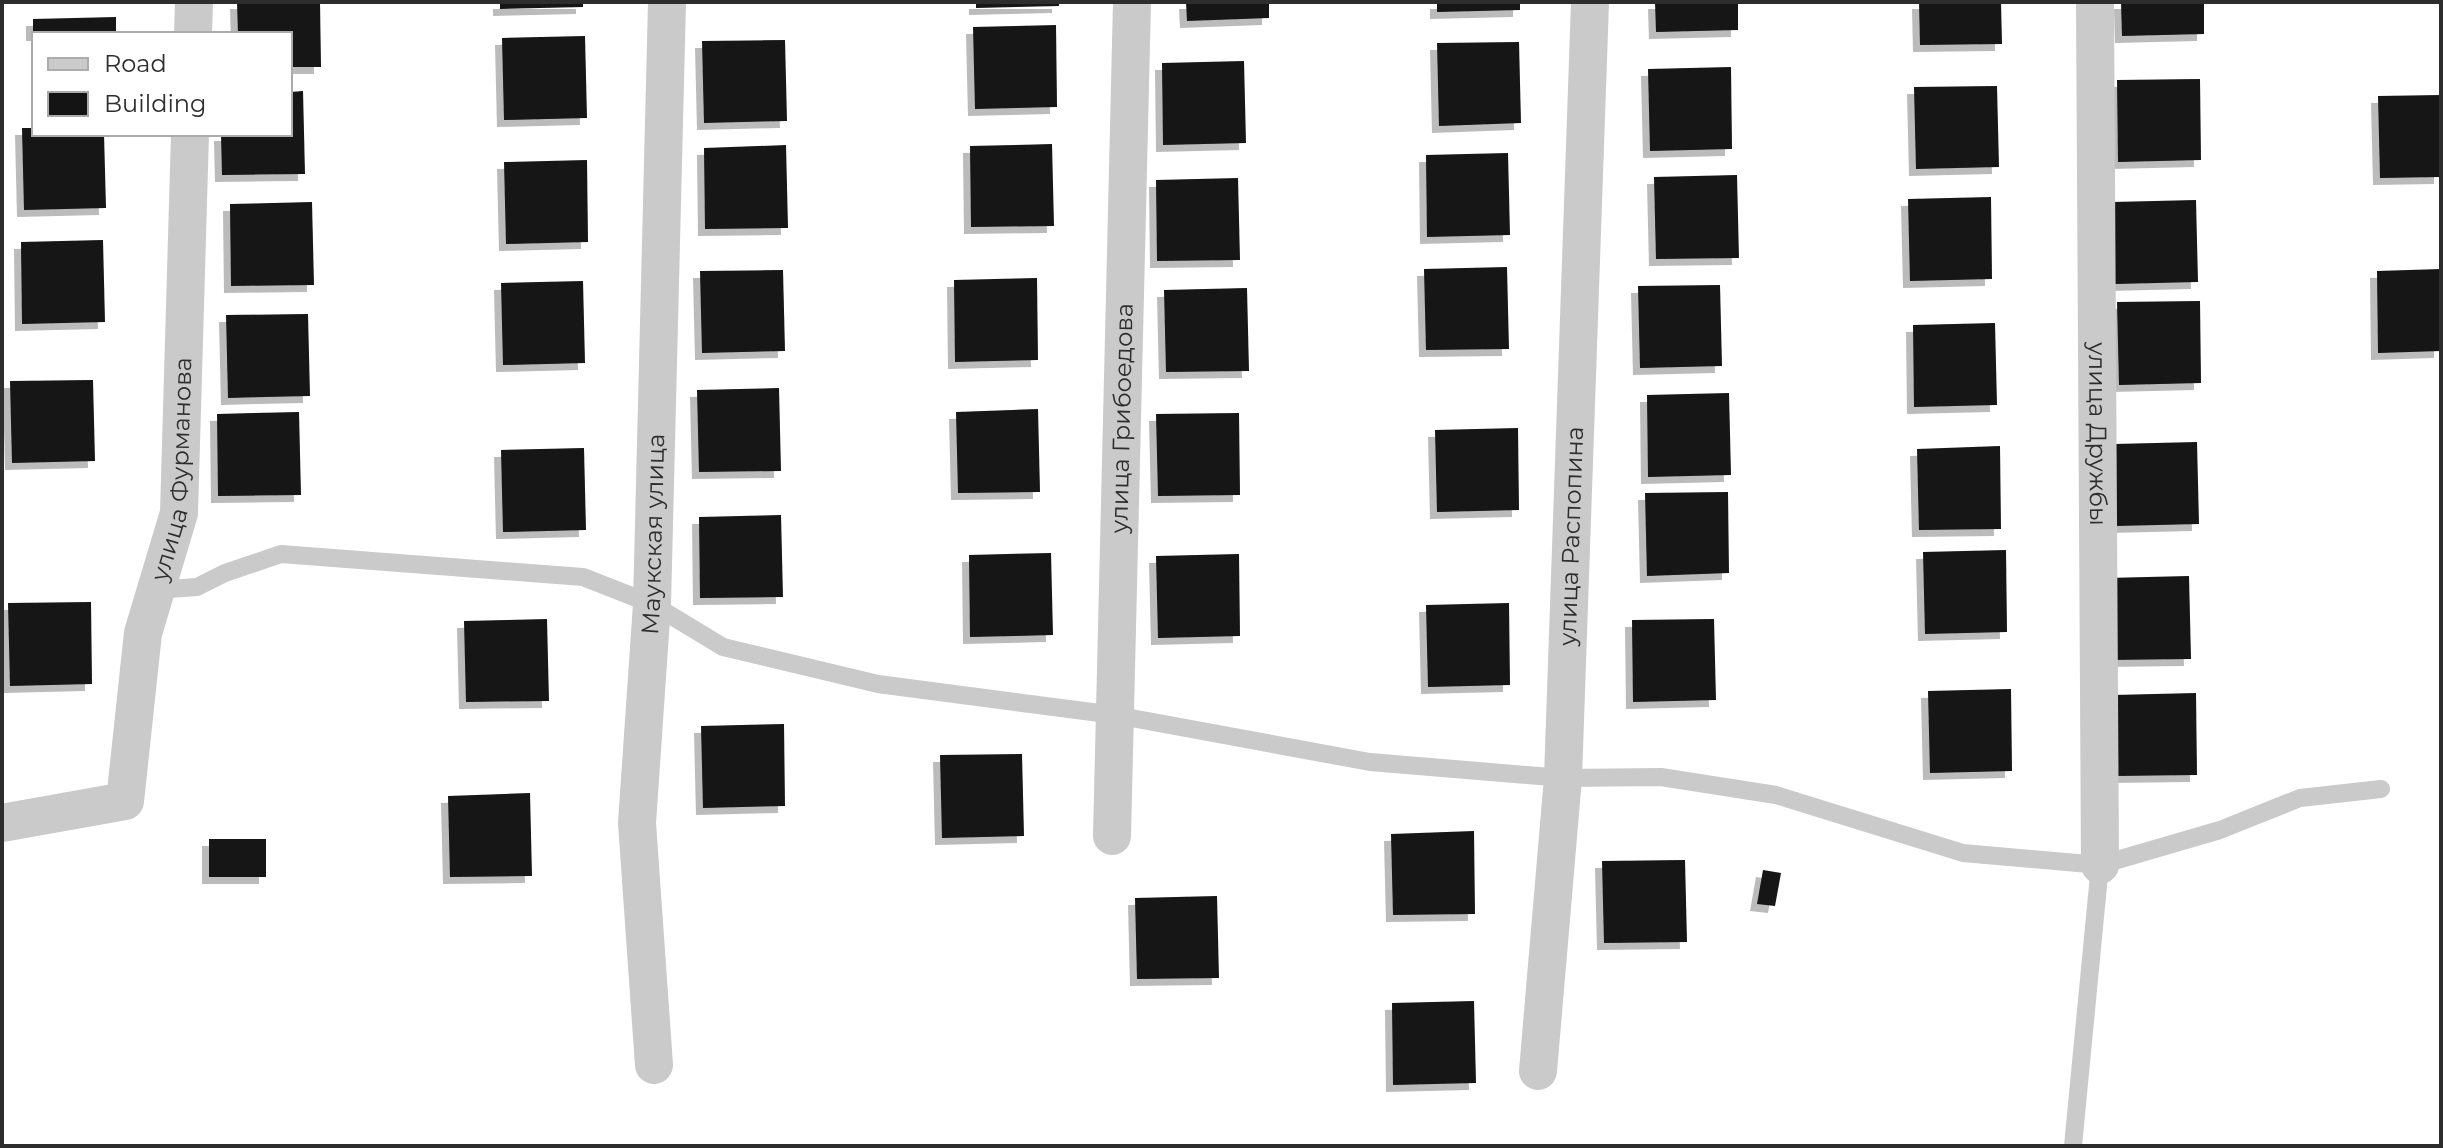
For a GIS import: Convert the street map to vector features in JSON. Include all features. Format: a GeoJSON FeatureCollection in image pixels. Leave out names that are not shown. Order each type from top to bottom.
{"type":"FeatureCollection","features":[{"type":"Feature","properties":{"kind":"street"},"geometry":{"type":"LineString","coordinates":[[193,32],[194,2]]}},
{"type":"Feature","properties":{"kind":"street","name":"Маукская улица"},"geometry":{"type":"LineString","coordinates":[[654,1065],[637,823],[652,604],[667,2]]}},
{"type":"Feature","properties":{"kind":"street","name":"улица Грибоедова"},"geometry":{"type":"LineString","coordinates":[[1112,836],[1132,2]]}},
{"type":"Feature","properties":{"kind":"street","name":"улица Распопина"},"geometry":{"type":"LineString","coordinates":[[1538,1071],[1563,778],[1590,2]]}},
{"type":"Feature","properties":{"kind":"street","name":"улица Дружбы"},"geometry":{"type":"LineString","coordinates":[[2095,2],[2100,865]]}},
{"type":"Feature","properties":{"kind":"street","name":"улица Фурманова"},"geometry":{"type":"LineString","coordinates":[[2,823],[125,801],[143,633],[179,513],[190,136]]}},
{"type":"Feature","properties":{"kind":"lane"},"geometry":{"type":"LineString","coordinates":[[156,590],[197,587],[281,554],[583,577],[652,604],[723,647],[878,684],[1115,715],[1370,762],[1563,778],[1661,777],[1776,795],[1963,853],[2100,865],[2220,830],[2300,798],[2381,789]]}},
{"type":"Feature","properties":{"kind":"lane"},"geometry":{"type":"LineString","coordinates":[[2073,1146],[2100,865]]}},
{"type":"Feature","properties":{"kind":"building"},"geometry":{"type":"Polygon","coordinates":[[[237,2],[320,2],[321,67],[292,67],[292,32],[238,32],[237,2]]]}},
{"type":"Feature","properties":{"kind":"building"},"geometry":{"type":"Polygon","coordinates":[[[500,2],[583,2],[583,7],[500,9],[500,2]]]}},
{"type":"Feature","properties":{"kind":"building"},"geometry":{"type":"Polygon","coordinates":[[[976,2],[1059,2],[1059,6],[976,8],[976,2]]]}},
{"type":"Feature","properties":{"kind":"building"},"geometry":{"type":"Polygon","coordinates":[[[1186,2],[1269,2],[1269,18],[1187,21],[1186,2]]]}},
{"type":"Feature","properties":{"kind":"building"},"geometry":{"type":"Polygon","coordinates":[[[1437,2],[1520,2],[1520,10],[1437,12],[1437,2]]]}},
{"type":"Feature","properties":{"kind":"building"},"geometry":{"type":"Polygon","coordinates":[[[1655,2],[1738,2],[1738,30],[1656,32],[1655,2]]]}},
{"type":"Feature","properties":{"kind":"building"},"geometry":{"type":"Polygon","coordinates":[[[1919,2],[2001,2],[2002,44],[1920,45],[1919,2]]]}},
{"type":"Feature","properties":{"kind":"building"},"geometry":{"type":"Polygon","coordinates":[[[2121,2],[2204,2],[2204,34],[2122,36],[2121,2]]]}},
{"type":"Feature","properties":{"kind":"building"},"geometry":{"type":"Polygon","coordinates":[[[116,17],[116,32],[33,32],[33,19],[116,17]]]}},
{"type":"Feature","properties":{"kind":"building"},"geometry":{"type":"Polygon","coordinates":[[[1056,25],[1057,107],[975,109],[973,27],[1056,25]]]}},
{"type":"Feature","properties":{"kind":"building"},"geometry":{"type":"Polygon","coordinates":[[[585,36],[587,118],[504,120],[502,38],[585,36]]]}},
{"type":"Feature","properties":{"kind":"building"},"geometry":{"type":"Polygon","coordinates":[[[785,40],[787,121],[704,123],[702,41],[785,40]]]}},
{"type":"Feature","properties":{"kind":"building"},"geometry":{"type":"Polygon","coordinates":[[[1519,42],[1521,123],[1439,126],[1437,43],[1519,42]]]}},
{"type":"Feature","properties":{"kind":"building"},"geometry":{"type":"Polygon","coordinates":[[[1244,61],[1246,143],[1163,145],[1162,63],[1244,61]]]}},
{"type":"Feature","properties":{"kind":"building"},"geometry":{"type":"Polygon","coordinates":[[[1731,67],[1732,149],[1650,151],[1648,69],[1731,67]]]}},
{"type":"Feature","properties":{"kind":"building"},"geometry":{"type":"Polygon","coordinates":[[[2200,79],[2201,160],[2118,162],[2117,80],[2200,79]]]}},
{"type":"Feature","properties":{"kind":"building"},"geometry":{"type":"Polygon","coordinates":[[[1997,86],[1999,167],[1916,169],[1914,87],[1997,86]]]}},
{"type":"Feature","properties":{"kind":"building"},"geometry":{"type":"Polygon","coordinates":[[[303,91],[305,174],[222,175],[221,136],[292,136],[292,92],[303,91]]]}},
{"type":"Feature","properties":{"kind":"building"},"geometry":{"type":"Polygon","coordinates":[[[2441,95],[2441,177],[2380,178],[2378,96],[2441,95]]]}},
{"type":"Feature","properties":{"kind":"building"},"geometry":{"type":"Polygon","coordinates":[[[22,128],[32,128],[32,136],[104,136],[106,208],[24,210],[22,128]]]}},
{"type":"Feature","properties":{"kind":"building"},"geometry":{"type":"Polygon","coordinates":[[[1052,144],[1054,226],[971,227],[970,146],[1052,144]]]}},
{"type":"Feature","properties":{"kind":"building"},"geometry":{"type":"Polygon","coordinates":[[[786,145],[788,228],[705,229],[704,148],[786,145]]]}},
{"type":"Feature","properties":{"kind":"building"},"geometry":{"type":"Polygon","coordinates":[[[1508,153],[1510,235],[1427,237],[1426,155],[1508,153]]]}},
{"type":"Feature","properties":{"kind":"building"},"geometry":{"type":"Polygon","coordinates":[[[587,160],[588,242],[506,244],[504,162],[587,160]]]}},
{"type":"Feature","properties":{"kind":"building"},"geometry":{"type":"Polygon","coordinates":[[[1737,175],[1739,258],[1656,259],[1654,177],[1737,175]]]}},
{"type":"Feature","properties":{"kind":"building"},"geometry":{"type":"Polygon","coordinates":[[[1238,178],[1240,260],[1157,261],[1156,180],[1238,178]]]}},
{"type":"Feature","properties":{"kind":"building"},"geometry":{"type":"Polygon","coordinates":[[[1991,197],[1992,279],[1910,281],[1908,199],[1991,197]]]}},
{"type":"Feature","properties":{"kind":"building"},"geometry":{"type":"Polygon","coordinates":[[[2196,200],[2198,282],[2115,284],[2113,202],[2196,200]]]}},
{"type":"Feature","properties":{"kind":"building"},"geometry":{"type":"Polygon","coordinates":[[[312,202],[314,285],[231,286],[230,204],[312,202]]]}},
{"type":"Feature","properties":{"kind":"building"},"geometry":{"type":"Polygon","coordinates":[[[103,240],[105,322],[22,324],[21,242],[103,240]]]}},
{"type":"Feature","properties":{"kind":"building"},"geometry":{"type":"Polygon","coordinates":[[[1507,267],[1509,349],[1426,350],[1424,269],[1507,267]]]}},
{"type":"Feature","properties":{"kind":"building"},"geometry":{"type":"Polygon","coordinates":[[[2441,269],[2441,351],[2378,353],[2377,271],[2441,269]]]}},
{"type":"Feature","properties":{"kind":"building"},"geometry":{"type":"Polygon","coordinates":[[[783,270],[785,351],[702,353],[700,271],[783,270]]]}},
{"type":"Feature","properties":{"kind":"building"},"geometry":{"type":"Polygon","coordinates":[[[1037,278],[1038,360],[955,362],[954,280],[1037,278]]]}},
{"type":"Feature","properties":{"kind":"building"},"geometry":{"type":"Polygon","coordinates":[[[583,281],[585,363],[503,365],[501,283],[583,281]]]}},
{"type":"Feature","properties":{"kind":"building"},"geometry":{"type":"Polygon","coordinates":[[[1720,285],[1722,366],[1640,368],[1638,286],[1720,285]]]}},
{"type":"Feature","properties":{"kind":"building"},"geometry":{"type":"Polygon","coordinates":[[[1247,288],[1249,371],[1166,372],[1164,290],[1247,288]]]}},
{"type":"Feature","properties":{"kind":"building"},"geometry":{"type":"Polygon","coordinates":[[[2200,301],[2201,383],[2119,385],[2117,302],[2200,301]]]}},
{"type":"Feature","properties":{"kind":"building"},"geometry":{"type":"Polygon","coordinates":[[[308,314],[310,396],[228,398],[226,315],[308,314]]]}},
{"type":"Feature","properties":{"kind":"building"},"geometry":{"type":"Polygon","coordinates":[[[1995,323],[1997,405],[1914,407],[1913,325],[1995,323]]]}},
{"type":"Feature","properties":{"kind":"building"},"geometry":{"type":"Polygon","coordinates":[[[93,380],[95,461],[12,463],[10,381],[93,380]]]}},
{"type":"Feature","properties":{"kind":"building"},"geometry":{"type":"Polygon","coordinates":[[[779,388],[781,471],[699,472],[697,390],[779,388]]]}},
{"type":"Feature","properties":{"kind":"building"},"geometry":{"type":"Polygon","coordinates":[[[1729,393],[1731,475],[1648,477],[1647,395],[1729,393]]]}},
{"type":"Feature","properties":{"kind":"building"},"geometry":{"type":"Polygon","coordinates":[[[1038,409],[1040,492],[958,493],[956,412],[1038,409]]]}},
{"type":"Feature","properties":{"kind":"building"},"geometry":{"type":"Polygon","coordinates":[[[299,412],[301,495],[218,496],[217,414],[299,412]]]}},
{"type":"Feature","properties":{"kind":"building"},"geometry":{"type":"Polygon","coordinates":[[[1239,413],[1240,495],[1158,496],[1156,414],[1239,413]]]}},
{"type":"Feature","properties":{"kind":"building"},"geometry":{"type":"Polygon","coordinates":[[[1518,428],[1519,510],[1437,512],[1435,430],[1518,428]]]}},
{"type":"Feature","properties":{"kind":"building"},"geometry":{"type":"Polygon","coordinates":[[[2197,442],[2199,524],[2116,526],[2114,444],[2197,442]]]}},
{"type":"Feature","properties":{"kind":"building"},"geometry":{"type":"Polygon","coordinates":[[[2000,446],[2001,529],[1919,530],[1917,449],[2000,446]]]}},
{"type":"Feature","properties":{"kind":"building"},"geometry":{"type":"Polygon","coordinates":[[[584,448],[586,530],[503,532],[501,450],[584,448]]]}},
{"type":"Feature","properties":{"kind":"building"},"geometry":{"type":"Polygon","coordinates":[[[1728,492],[1729,573],[1647,576],[1645,493],[1728,492]]]}},
{"type":"Feature","properties":{"kind":"building"},"geometry":{"type":"Polygon","coordinates":[[[781,515],[783,597],[700,598],[699,517],[781,515]]]}},
{"type":"Feature","properties":{"kind":"building"},"geometry":{"type":"Polygon","coordinates":[[[2006,550],[2007,632],[1925,634],[1923,552],[2006,550]]]}},
{"type":"Feature","properties":{"kind":"building"},"geometry":{"type":"Polygon","coordinates":[[[1051,553],[1053,635],[970,637],[969,555],[1051,553]]]}},
{"type":"Feature","properties":{"kind":"building"},"geometry":{"type":"Polygon","coordinates":[[[1239,554],[1240,636],[1158,638],[1156,556],[1239,554]]]}},
{"type":"Feature","properties":{"kind":"building"},"geometry":{"type":"Polygon","coordinates":[[[2189,576],[2191,659],[2108,660],[2106,578],[2189,576]]]}},
{"type":"Feature","properties":{"kind":"building"},"geometry":{"type":"Polygon","coordinates":[[[91,602],[92,684],[10,686],[8,603],[91,602]]]}},
{"type":"Feature","properties":{"kind":"building"},"geometry":{"type":"Polygon","coordinates":[[[1509,603],[1510,685],[1428,687],[1426,605],[1509,603]]]}},
{"type":"Feature","properties":{"kind":"building"},"geometry":{"type":"Polygon","coordinates":[[[547,619],[549,701],[466,702],[464,621],[547,619]]]}},
{"type":"Feature","properties":{"kind":"building"},"geometry":{"type":"Polygon","coordinates":[[[1714,619],[1716,700],[1633,702],[1632,620],[1714,619]]]}},
{"type":"Feature","properties":{"kind":"building"},"geometry":{"type":"Polygon","coordinates":[[[2011,689],[2012,771],[1930,773],[1928,691],[2011,689]]]}},
{"type":"Feature","properties":{"kind":"building"},"geometry":{"type":"Polygon","coordinates":[[[2196,693],[2197,775],[2115,776],[2113,695],[2196,693]]]}},
{"type":"Feature","properties":{"kind":"building"},"geometry":{"type":"Polygon","coordinates":[[[784,724],[785,806],[703,808],[701,726],[784,724]]]}},
{"type":"Feature","properties":{"kind":"building"},"geometry":{"type":"Polygon","coordinates":[[[1022,754],[1024,836],[942,838],[940,755],[1022,754]]]}},
{"type":"Feature","properties":{"kind":"building"},"geometry":{"type":"Polygon","coordinates":[[[530,793],[532,876],[450,877],[448,796],[530,793]]]}},
{"type":"Feature","properties":{"kind":"building"},"geometry":{"type":"Polygon","coordinates":[[[1474,831],[1475,914],[1393,915],[1391,834],[1474,831]]]}},
{"type":"Feature","properties":{"kind":"building"},"geometry":{"type":"Polygon","coordinates":[[[209,839],[266,839],[266,877],[209,877],[209,839]]]}},
{"type":"Feature","properties":{"kind":"building"},"geometry":{"type":"Polygon","coordinates":[[[1685,860],[1687,942],[1604,943],[1602,861],[1685,860]]]}},
{"type":"Feature","properties":{"kind":"building"},"geometry":{"type":"Polygon","coordinates":[[[1763,870],[1781,873],[1775,906],[1757,904],[1763,870]]]}},
{"type":"Feature","properties":{"kind":"building"},"geometry":{"type":"Polygon","coordinates":[[[1217,896],[1219,978],[1137,979],[1135,898],[1217,896]]]}},
{"type":"Feature","properties":{"kind":"building"},"geometry":{"type":"Polygon","coordinates":[[[1474,1001],[1476,1083],[1393,1085],[1392,1003],[1474,1001]]]}}]}
